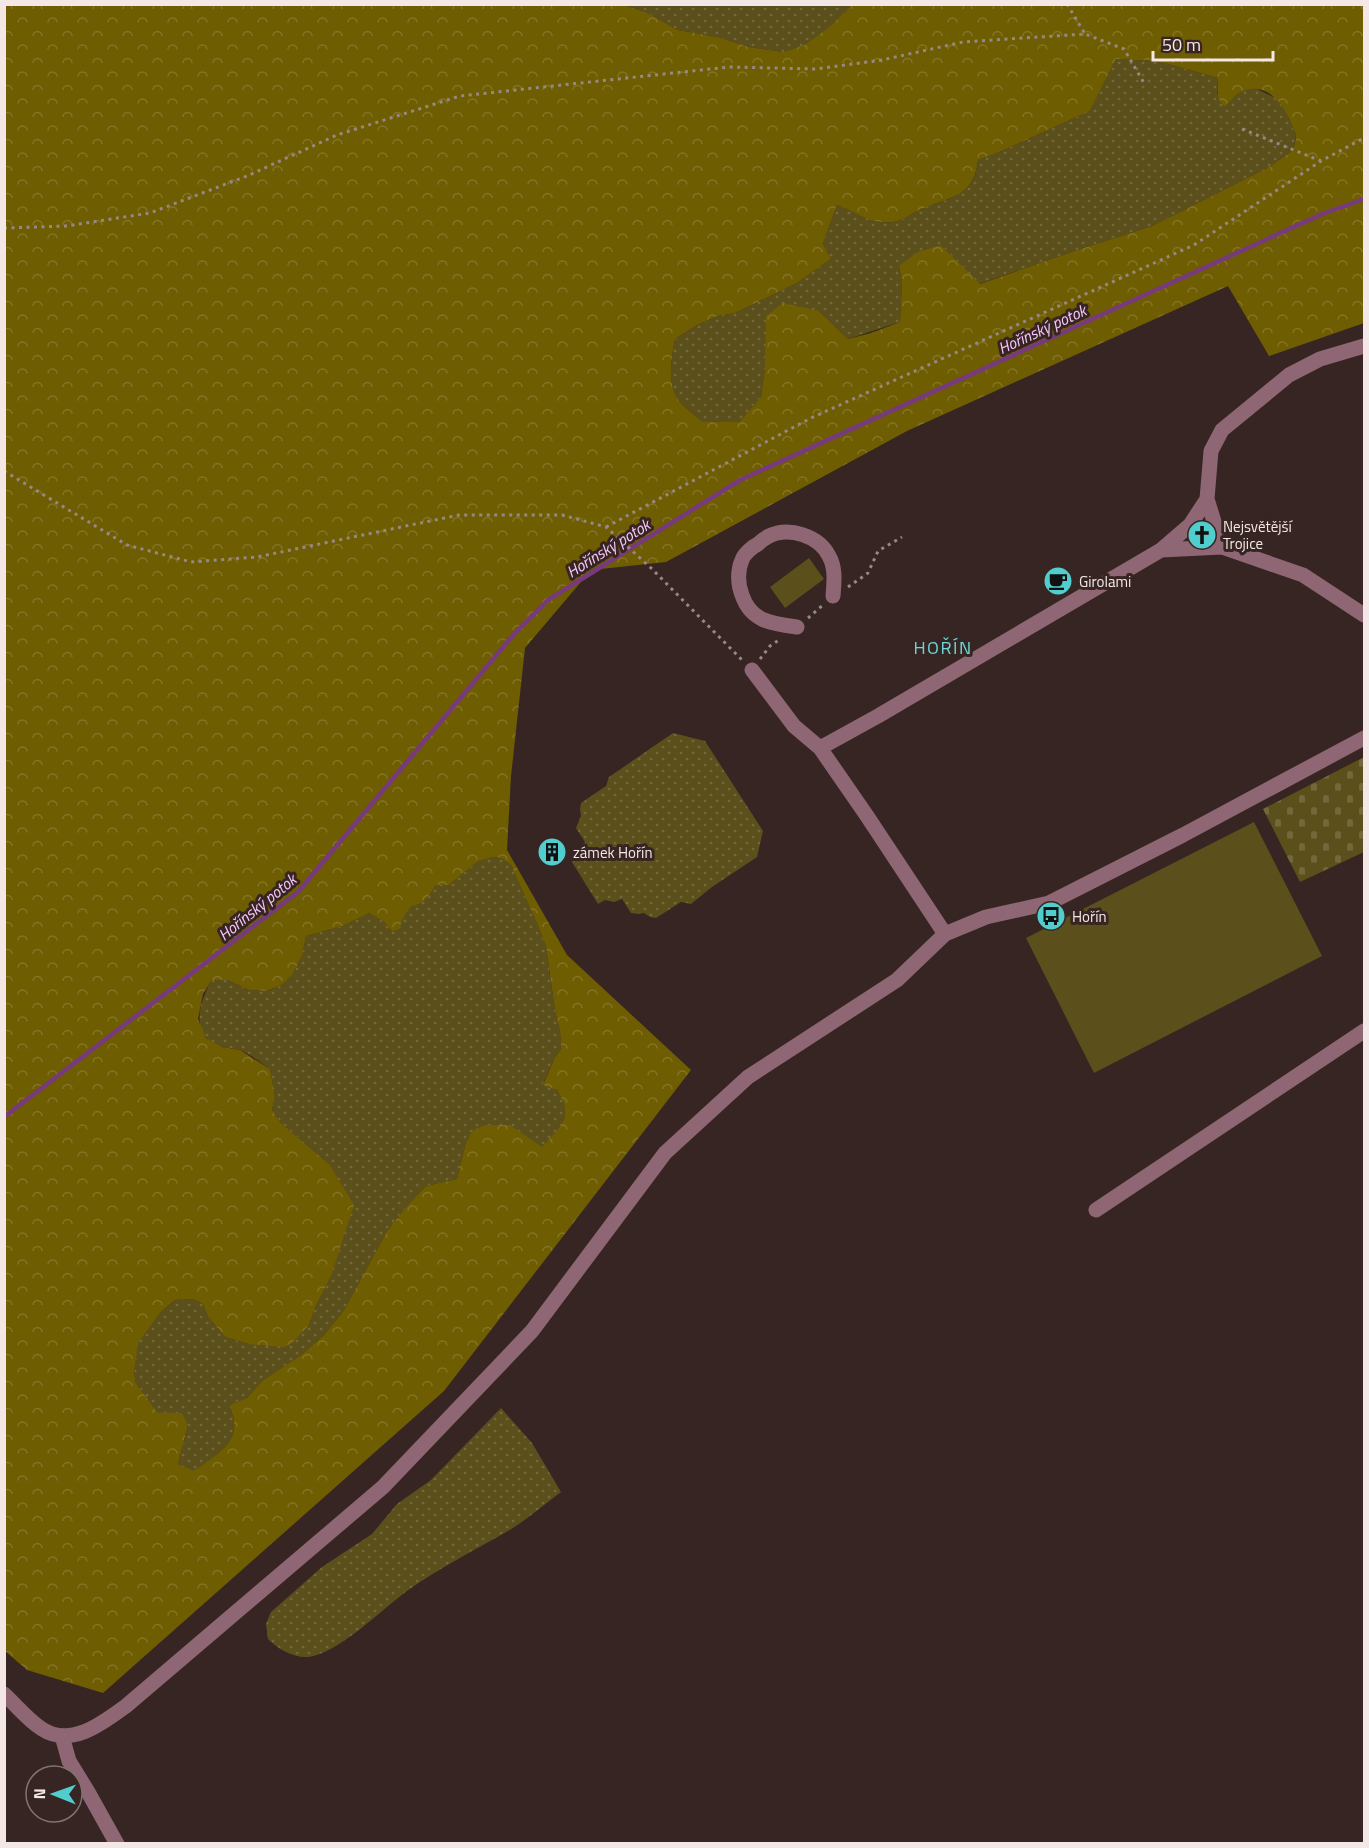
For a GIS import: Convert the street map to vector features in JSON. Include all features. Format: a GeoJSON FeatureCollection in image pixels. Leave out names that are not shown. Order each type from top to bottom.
{"type":"FeatureCollection","features":[{"type":"Feature","properties":{"kind":"street"},"geometry":{"type":"LineString","coordinates":[[1222,547],[1207,499],[1211,451],[1222,430],[1289,375],[1320,359],[1365,346]]}},
{"type":"Feature","properties":{"kind":"street"},"geometry":{"type":"LineString","coordinates":[[820,748],[1161,550],[1190,525],[1207,499]]}},
{"type":"Feature","properties":{"kind":"street"},"geometry":{"type":"LineString","coordinates":[[797,627],[768,623],[753,614],[743,600],[738,584],[742,558],[753,546],[771,535],[788,532],[805,534],[829,555],[834,573],[833,596]]}},
{"type":"Feature","properties":{"kind":"street"},"geometry":{"type":"LineString","coordinates":[[1161,550],[1222,547],[1303,575],[1365,615]]}},
{"type":"Feature","properties":{"kind":"street"},"geometry":{"type":"LineString","coordinates":[[752,670],[794,726],[820,748],[945,934]]}},
{"type":"Feature","properties":{"kind":"street"},"geometry":{"type":"LineString","coordinates":[[4,1694],[41,1728],[62,1736],[75,1735],[96,1726],[126,1706],[383,1487],[532,1331],[665,1153],[748,1077],[897,980],[945,934],[986,917],[1049,903],[1184,835],[1365,738]]}},
{"type":"Feature","properties":{"kind":"street"},"geometry":{"type":"LineString","coordinates":[[1096,1210],[1365,1031]]}},
{"type":"Feature","properties":{"kind":"street"},"geometry":{"type":"LineString","coordinates":[[62,1736],[69,1761],[117,1844]]}},
{"type":"Feature","properties":{"kind":"path"},"geometry":{"type":"LineString","coordinates":[[1067,4],[1085,34]]}},
{"type":"Feature","properties":{"kind":"path"},"geometry":{"type":"LineString","coordinates":[[4,228],[66,226],[150,213],[247,176],[337,135],[460,96],[729,67],[816,69],[882,60],[963,42],[1085,34],[1124,49],[1144,83]]}},
{"type":"Feature","properties":{"kind":"path"},"geometry":{"type":"LineString","coordinates":[[1242,129],[1321,161]]}},
{"type":"Feature","properties":{"kind":"path"},"geometry":{"type":"LineString","coordinates":[[606,527],[811,417],[1194,245],[1321,161],[1365,138]]}},
{"type":"Feature","properties":{"kind":"path"},"geometry":{"type":"LineString","coordinates":[[4,471],[127,545],[191,562],[256,557],[459,516],[562,515],[606,527],[651,568],[752,670]]}},
{"type":"Feature","properties":{"kind":"green space"},"geometry":{"type":"Polygon","coordinates":[[[5,4],[623,5],[646,12],[678,30],[718,37],[749,47],[783,52],[804,45],[830,27],[852,5],[1364,5],[1364,323],[1269,356],[1228,286],[907,431],[666,562],[591,570],[525,648],[511,776],[507,850],[567,955],[691,1070],[444,1391],[103,1693],[27,1670],[5,1651],[5,4]],[[1116,59],[1090,111],[978,160],[972,181],[967,188],[953,197],[895,222],[870,220],[837,205],[823,244],[831,259],[797,283],[735,313],[718,316],[697,325],[675,339],[671,380],[681,403],[703,422],[739,422],[761,397],[765,367],[766,316],[783,303],[819,311],[848,339],[871,333],[900,322],[902,282],[899,266],[918,252],[941,245],[980,284],[1152,226],[1269,167],[1293,150],[1296,136],[1285,111],[1279,102],[1262,90],[1244,91],[1234,97],[1225,107],[1218,97],[1218,78],[1154,61],[1116,59]],[[493,857],[477,862],[449,885],[436,885],[429,896],[411,906],[399,929],[392,931],[384,922],[369,913],[343,926],[306,936],[302,956],[293,974],[282,985],[266,991],[249,990],[227,980],[212,980],[203,994],[198,1019],[206,1038],[222,1047],[240,1050],[270,1069],[275,1096],[272,1110],[281,1123],[329,1164],[354,1205],[331,1276],[309,1325],[292,1343],[284,1347],[248,1344],[225,1337],[208,1317],[203,1304],[193,1299],[175,1300],[160,1313],[138,1343],[134,1373],[136,1383],[158,1413],[182,1413],[188,1425],[178,1464],[194,1471],[227,1445],[234,1431],[231,1404],[247,1398],[262,1381],[301,1355],[324,1335],[344,1310],[387,1231],[405,1208],[426,1186],[457,1179],[465,1146],[472,1131],[485,1125],[510,1125],[542,1147],[559,1128],[565,1117],[564,1103],[557,1090],[543,1085],[561,1049],[546,946],[511,865],[501,858],[493,857]]]}},
{"type":"Feature","properties":{"kind":"green space"},"geometry":{"type":"Polygon","coordinates":[[[623,5],[852,5],[831,27],[804,45],[783,52],[749,47],[718,37],[678,30],[646,12],[623,5]]]}},
{"type":"Feature","properties":{"kind":"green space"},"geometry":{"type":"Polygon","coordinates":[[[1116,59],[1154,61],[1218,78],[1217,94],[1231,99],[1244,90],[1255,88],[1278,99],[1287,113],[1296,136],[1293,150],[1269,167],[1152,226],[979,284],[941,245],[899,267],[902,282],[900,322],[848,339],[819,311],[765,367],[761,397],[739,422],[703,422],[681,403],[671,380],[675,339],[697,325],[718,316],[735,313],[797,283],[831,259],[823,244],[837,205],[870,220],[895,222],[960,194],[972,182],[978,160],[1090,111],[1116,59]]]}},
{"type":"Feature","properties":{"kind":"green space"},"geometry":{"type":"Polygon","coordinates":[[[809,558],[824,579],[785,608],[770,587],[809,558]]]}},
{"type":"Feature","properties":{"kind":"green space"},"geometry":{"type":"Polygon","coordinates":[[[673,733],[705,741],[763,831],[757,857],[691,904],[681,902],[656,918],[644,913],[631,913],[622,899],[614,902],[605,900],[598,904],[572,862],[578,858],[579,849],[585,842],[576,828],[581,816],[581,803],[606,786],[609,777],[673,733]]]}},
{"type":"Feature","properties":{"kind":"green space"},"geometry":{"type":"Polygon","coordinates":[[[1364,757],[1364,852],[1300,882],[1263,809],[1364,757]]]}},
{"type":"Feature","properties":{"kind":"green space"},"geometry":{"type":"Polygon","coordinates":[[[1254,822],[1322,956],[1094,1073],[1026,938],[1254,822]]]}},
{"type":"Feature","properties":{"kind":"green space"},"geometry":{"type":"Polygon","coordinates":[[[493,857],[501,858],[511,865],[546,946],[561,1049],[543,1084],[557,1090],[564,1103],[565,1117],[542,1148],[465,1146],[457,1179],[426,1186],[405,1208],[387,1231],[344,1310],[324,1335],[301,1355],[262,1381],[247,1398],[231,1404],[234,1431],[227,1445],[194,1472],[178,1464],[188,1425],[158,1413],[136,1383],[134,1374],[137,1343],[160,1313],[175,1300],[193,1299],[203,1304],[208,1317],[225,1337],[248,1344],[309,1325],[331,1276],[329,1164],[281,1123],[272,1110],[275,1096],[270,1069],[246,1053],[223,1047],[205,1036],[201,1028],[200,1009],[207,989],[212,980],[227,980],[249,990],[266,991],[282,985],[293,974],[302,956],[306,936],[343,926],[369,913],[384,922],[392,931],[411,905],[423,901],[436,885],[449,885],[477,862],[493,857]]]}},
{"type":"Feature","properties":{"kind":"green space"},"geometry":{"type":"Polygon","coordinates":[[[501,1408],[532,1443],[561,1492],[513,1528],[420,1582],[333,1648],[320,1654],[302,1657],[286,1652],[268,1639],[266,1624],[271,1612],[322,1567],[372,1534],[397,1504],[431,1480],[501,1408]]]}},
{"type":"Feature","properties":{"kind":"waterway","name":"Hořínský potok"},"geometry":{"type":"LineString","coordinates":[[4,1117],[298,892],[514,634],[548,600],[740,480],[1322,214],[1364,199]]}},
{"type":"Feature","properties":{"kind":"place","name":"Nejsvětější Trojice"},"geometry":{"type":"Point","coordinates":[1202,535]}},
{"type":"Feature","properties":{"kind":"place","name":"Girolami"},"geometry":{"type":"Point","coordinates":[1058,581]}},
{"type":"Feature","properties":{"kind":"place","name":"zámek Hořín"},"geometry":{"type":"Point","coordinates":[552,852]}},
{"type":"Feature","properties":{"kind":"place","name":"Hořín"},"geometry":{"type":"Point","coordinates":[1051,916]}},
{"type":"Feature","properties":{"kind":"district","name":"HOŘÍN"},"geometry":{"type":"Point","coordinates":[943,647]}}]}
